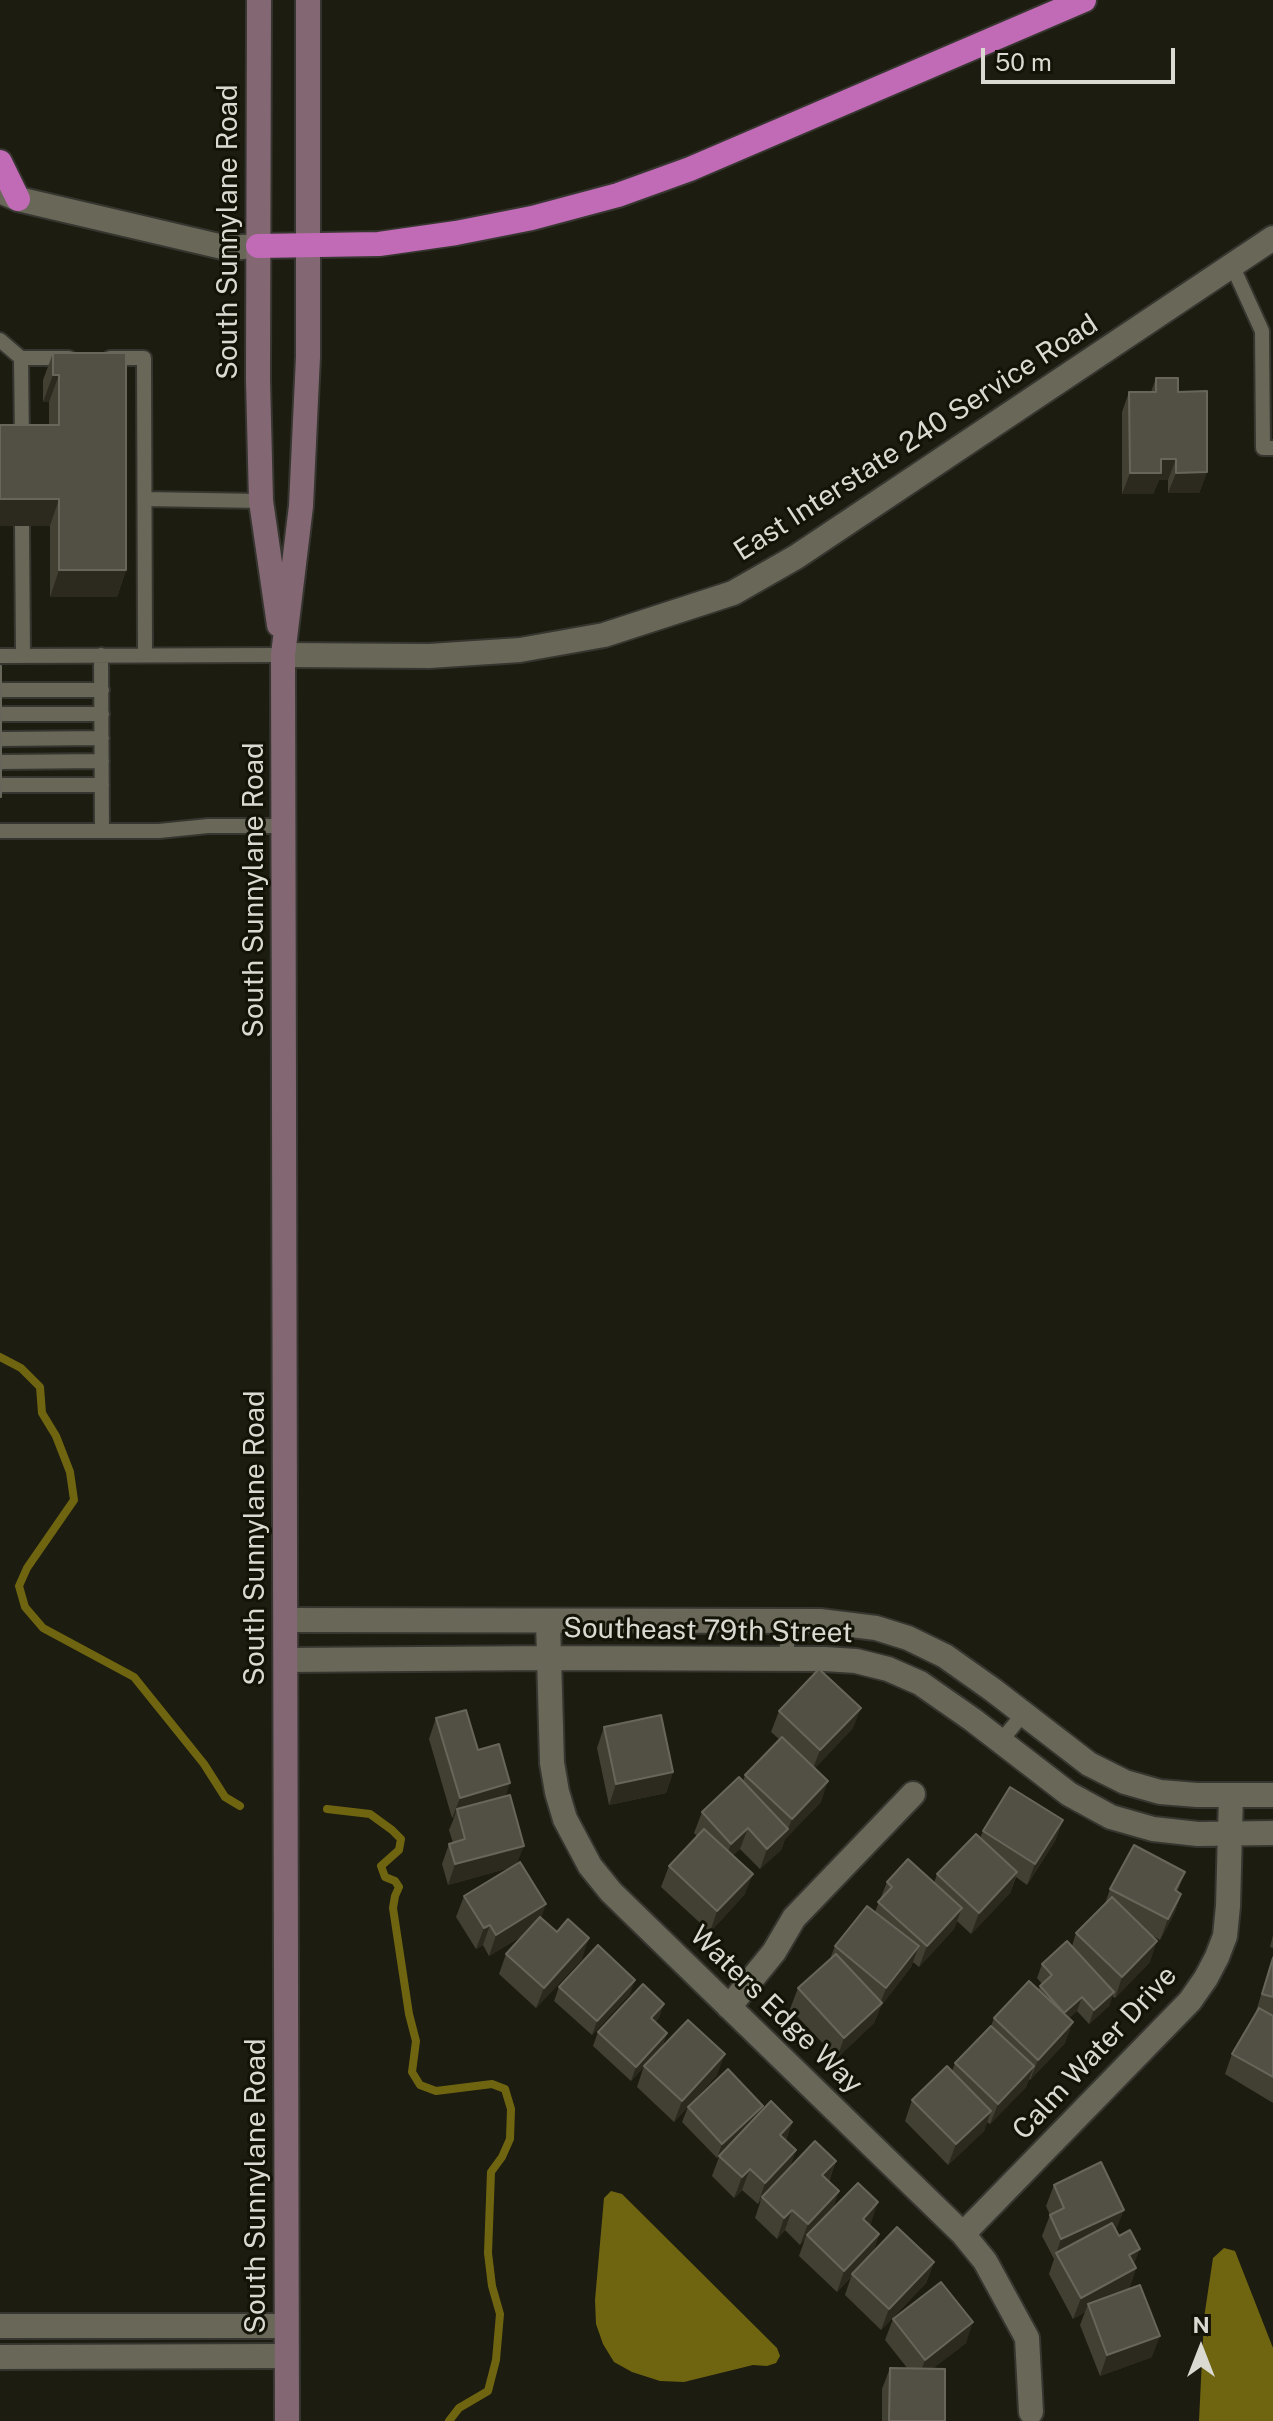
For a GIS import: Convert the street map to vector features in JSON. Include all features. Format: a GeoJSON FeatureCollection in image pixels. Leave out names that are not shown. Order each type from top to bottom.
{"type":"FeatureCollection","features":[{"type":"Feature","properties":{"kind":"highway"},"geometry":{"type":"LineString","coordinates":[[258,246],[379,244],[532,218],[618,195],[690,169],[1084,0]]}},
{"type":"Feature","properties":{"kind":"highway"},"geometry":{"type":"LineString","coordinates":[[0,162],[9,195]]}},
{"type":"Feature","properties":{"kind":"main road","name":"South Sunnylane Road"},"geometry":{"type":"LineString","coordinates":[[259,0],[261,501],[283,655]]}},
{"type":"Feature","properties":{"kind":"main road","name":"South Sunnylane Road"},"geometry":{"type":"LineString","coordinates":[[287,2421],[283,655],[301,506],[308,357],[308,0]]}},
{"type":"Feature","properties":{"kind":"street"},"geometry":{"type":"LineString","coordinates":[[9,195],[227,248],[258,246]]}},
{"type":"Feature","properties":{"kind":"street","name":"East Interstate 240 Service Road"},"geometry":{"type":"LineString","coordinates":[[283,655],[429,656],[520,650],[604,635],[733,593],[796,557],[1273,238]]}},
{"type":"Feature","properties":{"kind":"street","name":"Southeast 79th Street"},"geometry":{"type":"LineString","coordinates":[[286,1620],[787,1621],[876,1628],[908,1638],[945,1656],[1089,1764],[1125,1782],[1160,1792],[1273,1795]]}},
{"type":"Feature","properties":{"kind":"street","name":"Waters Edge Way"},"geometry":{"type":"LineString","coordinates":[[548,1621],[552,1763],[561,1805],[576,1843],[590,1866],[611,1892],[963,2234],[985,2261],[1027,2338],[1031,2412]]}},
{"type":"Feature","properties":{"kind":"street","name":"Southeast 79th Street"},"geometry":{"type":"LineString","coordinates":[[286,1660],[549,1658],[856,1661],[888,1669],[920,1683],[1069,1794],[1111,1817],[1153,1829],[1198,1834],[1273,1833]]}},
{"type":"Feature","properties":{"kind":"street"},"geometry":{"type":"LineString","coordinates":[[729,2007],[774,1952],[794,1918],[913,1794]]}},
{"type":"Feature","properties":{"kind":"street","name":"Calm Water Drive"},"geometry":{"type":"LineString","coordinates":[[963,2234],[1190,2001],[1206,1978],[1225,1936],[1231,1795]]}},
{"type":"Feature","properties":{"kind":"street"},"geometry":{"type":"LineString","coordinates":[[0,2326],[286,2326]]}},
{"type":"Feature","properties":{"kind":"street"},"geometry":{"type":"LineString","coordinates":[[39,2327],[39,2357]]}},
{"type":"Feature","properties":{"kind":"street"},"geometry":{"type":"LineString","coordinates":[[0,2357],[286,2356]]}},
{"type":"Feature","properties":{"kind":"lane"},"geometry":{"type":"LineString","coordinates":[[1232,265],[1268,331],[1263,448],[1273,448]]}},
{"type":"Feature","properties":{"kind":"lane"},"geometry":{"type":"LineString","coordinates":[[0,340],[21,358],[144,358],[145,655]]}},
{"type":"Feature","properties":{"kind":"lane"},"geometry":{"type":"LineString","coordinates":[[21,358],[22,450]]}},
{"type":"Feature","properties":{"kind":"lane"},"geometry":{"type":"LineString","coordinates":[[145,499],[261,501]]}},
{"type":"Feature","properties":{"kind":"lane"},"geometry":{"type":"LineString","coordinates":[[22,526],[23,656]]}},
{"type":"Feature","properties":{"kind":"lane"},"geometry":{"type":"LineString","coordinates":[[101,655],[102,831]]}},
{"type":"Feature","properties":{"kind":"lane"},"geometry":{"type":"LineString","coordinates":[[0,656],[283,655]]}},
{"type":"Feature","properties":{"kind":"lane"},"geometry":{"type":"LineString","coordinates":[[0,690],[102,690]]}},
{"type":"Feature","properties":{"kind":"lane"},"geometry":{"type":"LineString","coordinates":[[0,714],[102,714]]}},
{"type":"Feature","properties":{"kind":"lane"},"geometry":{"type":"LineString","coordinates":[[0,739],[102,738]]}},
{"type":"Feature","properties":{"kind":"lane"},"geometry":{"type":"LineString","coordinates":[[0,762],[102,761]]}},
{"type":"Feature","properties":{"kind":"lane"},"geometry":{"type":"LineString","coordinates":[[0,785],[102,785]]}},
{"type":"Feature","properties":{"kind":"lane"},"geometry":{"type":"LineString","coordinates":[[0,831],[283,826]]}},
{"type":"Feature","properties":{"kind":"lane"},"geometry":{"type":"LineString","coordinates":[[787,1621],[787,1659]]}},
{"type":"Feature","properties":{"kind":"lane"},"geometry":{"type":"LineString","coordinates":[[1000,1742],[1024,1713]]}},
{"type":"Feature","properties":{"kind":"shaded area"},"geometry":{"type":"Polygon","coordinates":[[[611,2191],[622,2194],[777,2348],[780,2356],[776,2363],[753,2365],[684,2382],[660,2381],[614,2362],[596,2324],[595,2300],[604,2198],[611,2191]]]}},
{"type":"Feature","properties":{"kind":"shaded area"},"geometry":{"type":"Polygon","coordinates":[[[1224,2248],[1235,2251],[1273,2348],[1273,2421],[1199,2421],[1204,2318],[1213,2258],[1224,2248]]]}},
{"type":"Feature","properties":{"kind":"building"},"geometry":{"type":"Polygon","coordinates":[[[53,353],[126,353],[126,570],[59,570],[59,499],[0,499],[0,425],[59,425],[59,375],[53,375],[53,353]]]}},
{"type":"Feature","properties":{"kind":"building"},"geometry":{"type":"Polygon","coordinates":[[[1156,378],[1178,378],[1178,392],[1207,391],[1207,472],[1176,473],[1176,459],[1161,459],[1161,473],[1130,473],[1129,392],[1156,392],[1156,378]]]}},
{"type":"Feature","properties":{"kind":"building"},"geometry":{"type":"Polygon","coordinates":[[[1,666],[1,797],[0,797],[1,666]]]}},
{"type":"Feature","properties":{"kind":"building"},"geometry":{"type":"Polygon","coordinates":[[[819,1669],[861,1708],[820,1750],[779,1711],[819,1669]]]}},
{"type":"Feature","properties":{"kind":"building"},"geometry":{"type":"Polygon","coordinates":[[[466,1710],[478,1750],[499,1744],[510,1783],[460,1798],[436,1718],[466,1710]]]}},
{"type":"Feature","properties":{"kind":"building"},"geometry":{"type":"Polygon","coordinates":[[[661,1715],[673,1772],[616,1784],[604,1727],[661,1715]]]}},
{"type":"Feature","properties":{"kind":"building"},"geometry":{"type":"Polygon","coordinates":[[[782,1737],[828,1781],[792,1819],[745,1775],[782,1737]]]}},
{"type":"Feature","properties":{"kind":"building"},"geometry":{"type":"Polygon","coordinates":[[[739,1777],[788,1829],[767,1849],[748,1828],[731,1844],[702,1812],[739,1777]]]}},
{"type":"Feature","properties":{"kind":"building"},"geometry":{"type":"Polygon","coordinates":[[[1010,1787],[1063,1820],[1035,1864],[983,1831],[1010,1787]]]}},
{"type":"Feature","properties":{"kind":"building"},"geometry":{"type":"Polygon","coordinates":[[[510,1795],[524,1846],[455,1864],[449,1844],[465,1839],[457,1809],[510,1795]]]}},
{"type":"Feature","properties":{"kind":"building"},"geometry":{"type":"Polygon","coordinates":[[[704,1829],[753,1874],[717,1911],[669,1866],[704,1829]]]}},
{"type":"Feature","properties":{"kind":"building"},"geometry":{"type":"Polygon","coordinates":[[[976,1834],[1017,1872],[979,1913],[937,1874],[976,1834]]]}},
{"type":"Feature","properties":{"kind":"building"},"geometry":{"type":"Polygon","coordinates":[[[1134,1845],[1185,1872],[1175,1890],[1181,1894],[1168,1919],[1110,1889],[1134,1845]]]}},
{"type":"Feature","properties":{"kind":"building"},"geometry":{"type":"Polygon","coordinates":[[[908,1859],[962,1908],[927,1946],[878,1902],[892,1887],[887,1882],[908,1859]]]}},
{"type":"Feature","properties":{"kind":"building"},"geometry":{"type":"Polygon","coordinates":[[[520,1862],[546,1904],[496,1935],[490,1925],[484,1928],[464,1896],[520,1862]]]}},
{"type":"Feature","properties":{"kind":"building"},"geometry":{"type":"Polygon","coordinates":[[[1112,1897],[1157,1941],[1122,1977],[1076,1933],[1112,1897]]]}},
{"type":"Feature","properties":{"kind":"building"},"geometry":{"type":"Polygon","coordinates":[[[867,1906],[919,1946],[886,1988],[835,1946],[867,1906]]]}},
{"type":"Feature","properties":{"kind":"building"},"geometry":{"type":"Polygon","coordinates":[[[540,1917],[557,1932],[568,1919],[589,1938],[544,1988],[506,1954],[540,1917]]]}},
{"type":"Feature","properties":{"kind":"building"},"geometry":{"type":"Polygon","coordinates":[[[1067,1941],[1114,1992],[1094,2010],[1082,1997],[1064,2013],[1040,1986],[1052,1975],[1042,1964],[1067,1941]]]}},
{"type":"Feature","properties":{"kind":"building"},"geometry":{"type":"Polygon","coordinates":[[[598,1945],[635,1980],[597,2021],[559,1987],[598,1945]]]}},
{"type":"Feature","properties":{"kind":"building"},"geometry":{"type":"Polygon","coordinates":[[[836,1954],[882,2003],[844,2038],[798,1988],[836,1954]]]}},
{"type":"Feature","properties":{"kind":"building"},"geometry":{"type":"Polygon","coordinates":[[[1273,1958],[1273,1997],[1262,1994],[1273,1958]]]}},
{"type":"Feature","properties":{"kind":"building"},"geometry":{"type":"Polygon","coordinates":[[[1029,1981],[1073,2022],[1038,2060],[994,2018],[1029,1981]]]}},
{"type":"Feature","properties":{"kind":"building"},"geometry":{"type":"Polygon","coordinates":[[[643,1984],[664,2004],[651,2018],[667,2033],[636,2067],[598,2032],[643,1984]]]}},
{"type":"Feature","properties":{"kind":"building"},"geometry":{"type":"Polygon","coordinates":[[[1259,2008],[1273,2016],[1273,2077],[1232,2054],[1259,2008]]]}},
{"type":"Feature","properties":{"kind":"building"},"geometry":{"type":"Polygon","coordinates":[[[688,2020],[725,2054],[682,2101],[644,2066],[688,2020]]]}},
{"type":"Feature","properties":{"kind":"building"},"geometry":{"type":"Polygon","coordinates":[[[991,2026],[1034,2066],[998,2104],[955,2063],[991,2026]]]}},
{"type":"Feature","properties":{"kind":"building"},"geometry":{"type":"Polygon","coordinates":[[[947,2066],[991,2111],[956,2144],[912,2100],[947,2066]]]}},
{"type":"Feature","properties":{"kind":"building"},"geometry":{"type":"Polygon","coordinates":[[[728,2069],[763,2106],[722,2144],[688,2107],[728,2069]]]}},
{"type":"Feature","properties":{"kind":"building"},"geometry":{"type":"Polygon","coordinates":[[[771,2101],[792,2122],[780,2135],[796,2150],[765,2183],[750,2169],[742,2177],[719,2156],[771,2101]]]}},
{"type":"Feature","properties":{"kind":"building"},"geometry":{"type":"Polygon","coordinates":[[[815,2141],[836,2161],[822,2175],[839,2191],[808,2224],[792,2210],[784,2218],[762,2197],[815,2141]]]}},
{"type":"Feature","properties":{"kind":"building"},"geometry":{"type":"Polygon","coordinates":[[[1101,2162],[1124,2210],[1061,2239],[1050,2215],[1064,2208],[1054,2185],[1101,2162]]]}},
{"type":"Feature","properties":{"kind":"building"},"geometry":{"type":"Polygon","coordinates":[[[858,2183],[878,2202],[863,2219],[879,2234],[844,2271],[807,2235],[858,2183]]]}},
{"type":"Feature","properties":{"kind":"building"},"geometry":{"type":"Polygon","coordinates":[[[1112,2223],[1119,2236],[1130,2230],[1140,2249],[1129,2255],[1136,2268],[1081,2298],[1056,2253],[1112,2223]]]}},
{"type":"Feature","properties":{"kind":"building"},"geometry":{"type":"Polygon","coordinates":[[[897,2227],[934,2262],[889,2309],[852,2274],[897,2227]]]}},
{"type":"Feature","properties":{"kind":"building"},"geometry":{"type":"Polygon","coordinates":[[[941,2282],[973,2322],[925,2360],[893,2319],[941,2282]]]}},
{"type":"Feature","properties":{"kind":"building"},"geometry":{"type":"Polygon","coordinates":[[[1140,2285],[1160,2336],[1107,2355],[1088,2304],[1140,2285]]]}},
{"type":"Feature","properties":{"kind":"building"},"geometry":{"type":"Polygon","coordinates":[[[890,2368],[945,2369],[945,2421],[889,2421],[890,2368]]]}},
{"type":"Feature","properties":{"kind":"waterway"},"geometry":{"type":"LineString","coordinates":[[0,1357],[21,1368],[40,1387],[42,1413],[56,1436],[70,1472],[74,1500],[27,1568],[19,1586],[25,1607],[43,1628],[134,1677],[204,1764],[225,1797],[240,1806]]}},
{"type":"Feature","properties":{"kind":"waterway"},"geometry":{"type":"LineString","coordinates":[[327,1809],[370,1814],[401,1839],[399,1850],[381,1866],[385,1877],[395,1881],[399,1887],[393,1908],[416,2041],[412,2072],[420,2085],[436,2091],[492,2084],[505,2089],[511,2109],[510,2139],[491,2172],[488,2253],[492,2286],[500,2314],[496,2360],[488,2391],[459,2408],[449,2421]]}}]}
